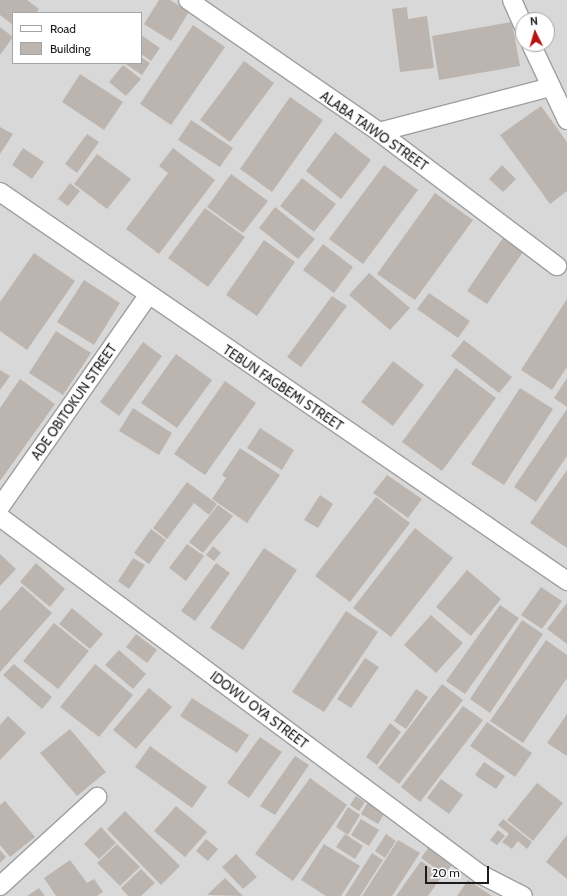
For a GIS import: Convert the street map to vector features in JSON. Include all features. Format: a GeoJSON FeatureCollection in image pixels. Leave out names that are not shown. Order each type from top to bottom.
{"type":"FeatureCollection","features":[{"type":"Feature","properties":{"kind":"street","name":"ALABA TAIWO STREET"},"geometry":{"type":"LineString","coordinates":[[188,0],[378,132],[557,266]]}},
{"type":"Feature","properties":{"kind":"street"},"geometry":{"type":"LineString","coordinates":[[512,0],[517,12]]}},
{"type":"Feature","properties":{"kind":"street"},"geometry":{"type":"LineString","coordinates":[[535,52],[567,120]]}},
{"type":"Feature","properties":{"kind":"street"},"geometry":{"type":"LineString","coordinates":[[378,132],[550,87]]}},
{"type":"Feature","properties":{"kind":"street","name":"TEBUN FAGBEMI STREET"},"geometry":{"type":"LineString","coordinates":[[0,192],[148,296],[567,581]]}},
{"type":"Feature","properties":{"kind":"street","name":"ADE OBITOKUN STREET"},"geometry":{"type":"LineString","coordinates":[[0,507],[148,296]]}},
{"type":"Feature","properties":{"kind":"street","name":"IDOWU OYA STREET"},"geometry":{"type":"LineString","coordinates":[[0,517],[480,874],[523,896]]}},
{"type":"Feature","properties":{"kind":"street"},"geometry":{"type":"LineString","coordinates":[[0,886],[97,797]]}},
{"type":"Feature","properties":{"kind":"shaded area"},"geometry":{"type":"Polygon","coordinates":[[[0,0],[567,0],[567,896],[0,896],[0,0]]]}},
{"type":"Feature","properties":{"kind":"building"},"geometry":{"type":"Polygon","coordinates":[[[0,0],[27,0],[39,9],[37,12],[12,12],[12,24],[0,15],[0,0]]]}},
{"type":"Feature","properties":{"kind":"building"},"geometry":{"type":"Polygon","coordinates":[[[159,0],[170,0],[189,12],[171,41],[144,24],[159,0]]]}},
{"type":"Feature","properties":{"kind":"building"},"geometry":{"type":"Polygon","coordinates":[[[407,7],[408,19],[427,16],[434,68],[400,72],[392,9],[407,7]]]}},
{"type":"Feature","properties":{"kind":"building"},"geometry":{"type":"Polygon","coordinates":[[[512,22],[515,38],[515,52],[517,52],[520,66],[439,80],[432,36],[512,22]]]}},
{"type":"Feature","properties":{"kind":"building"},"geometry":{"type":"Polygon","coordinates":[[[193,25],[225,47],[171,125],[140,104],[193,25]]]}},
{"type":"Feature","properties":{"kind":"building"},"geometry":{"type":"Polygon","coordinates":[[[0,27],[12,36],[12,38],[0,55],[0,27]]]}},
{"type":"Feature","properties":{"kind":"building"},"geometry":{"type":"Polygon","coordinates":[[[142,36],[160,48],[151,61],[142,55],[142,36]]]}},
{"type":"Feature","properties":{"kind":"building"},"geometry":{"type":"Polygon","coordinates":[[[142,58],[150,63],[142,75],[126,64],[142,64],[142,58]]]}},
{"type":"Feature","properties":{"kind":"building"},"geometry":{"type":"Polygon","coordinates":[[[244,61],[274,83],[230,142],[200,120],[244,61]]]}},
{"type":"Feature","properties":{"kind":"building"},"geometry":{"type":"Polygon","coordinates":[[[123,65],[141,79],[126,96],[109,82],[123,65]]]}},
{"type":"Feature","properties":{"kind":"building"},"geometry":{"type":"Polygon","coordinates":[[[80,74],[123,102],[104,130],[62,102],[80,74]]]}},
{"type":"Feature","properties":{"kind":"building"},"geometry":{"type":"Polygon","coordinates":[[[290,97],[323,120],[272,192],[240,169],[290,97]]]}},
{"type":"Feature","properties":{"kind":"building"},"geometry":{"type":"Polygon","coordinates":[[[541,106],[567,142],[567,191],[550,204],[500,135],[541,106]]]}},
{"type":"Feature","properties":{"kind":"building"},"geometry":{"type":"Polygon","coordinates":[[[191,120],[233,148],[220,167],[178,140],[191,120]]]}},
{"type":"Feature","properties":{"kind":"building"},"geometry":{"type":"Polygon","coordinates":[[[0,127],[13,134],[0,154],[0,127]]]}},
{"type":"Feature","properties":{"kind":"building"},"geometry":{"type":"Polygon","coordinates":[[[335,132],[371,160],[341,199],[306,171],[335,132]]]}},
{"type":"Feature","properties":{"kind":"building"},"geometry":{"type":"Polygon","coordinates":[[[87,134],[99,142],[77,173],[65,164],[87,134]]]}},
{"type":"Feature","properties":{"kind":"building"},"geometry":{"type":"Polygon","coordinates":[[[23,148],[44,162],[32,179],[12,165],[23,148]]]}},
{"type":"Feature","properties":{"kind":"building"},"geometry":{"type":"Polygon","coordinates":[[[173,148],[215,180],[159,254],[126,229],[168,173],[159,166],[173,148]]]}},
{"type":"Feature","properties":{"kind":"building"},"geometry":{"type":"Polygon","coordinates":[[[97,154],[131,179],[107,209],[74,184],[97,154]]]}},
{"type":"Feature","properties":{"kind":"building"},"geometry":{"type":"Polygon","coordinates":[[[384,165],[418,190],[363,264],[329,239],[384,165]]]}},
{"type":"Feature","properties":{"kind":"building"},"geometry":{"type":"Polygon","coordinates":[[[502,165],[516,179],[503,192],[489,179],[502,165]]]}},
{"type":"Feature","properties":{"kind":"building"},"geometry":{"type":"Polygon","coordinates":[[[231,174],[268,201],[243,233],[207,207],[231,174]]]}},
{"type":"Feature","properties":{"kind":"building"},"geometry":{"type":"Polygon","coordinates":[[[302,178],[336,204],[314,232],[280,206],[302,178]]]}},
{"type":"Feature","properties":{"kind":"building"},"geometry":{"type":"Polygon","coordinates":[[[70,183],[80,191],[68,206],[58,199],[70,183]]]}},
{"type":"Feature","properties":{"kind":"building"},"geometry":{"type":"Polygon","coordinates":[[[435,193],[473,220],[415,300],[377,274],[435,193]]]}},
{"type":"Feature","properties":{"kind":"building"},"geometry":{"type":"Polygon","coordinates":[[[275,207],[315,239],[298,259],[259,228],[275,207]]]}},
{"type":"Feature","properties":{"kind":"building"},"geometry":{"type":"Polygon","coordinates":[[[205,208],[245,237],[208,287],[168,258],[205,208]]]}},
{"type":"Feature","properties":{"kind":"building"},"geometry":{"type":"Polygon","coordinates":[[[505,235],[525,249],[487,304],[467,291],[505,235]]]}},
{"type":"Feature","properties":{"kind":"building"},"geometry":{"type":"Polygon","coordinates":[[[264,240],[295,262],[257,316],[226,295],[264,240]]]}},
{"type":"Feature","properties":{"kind":"building"},"geometry":{"type":"Polygon","coordinates":[[[323,244],[353,267],[334,293],[303,270],[323,244]]]}},
{"type":"Feature","properties":{"kind":"building"},"geometry":{"type":"Polygon","coordinates":[[[34,253],[75,281],[27,350],[0,331],[0,302],[34,253]]]}},
{"type":"Feature","properties":{"kind":"building"},"geometry":{"type":"Polygon","coordinates":[[[369,273],[410,308],[390,330],[349,295],[369,273]]]}},
{"type":"Feature","properties":{"kind":"building"},"geometry":{"type":"Polygon","coordinates":[[[84,280],[120,303],[94,345],[57,322],[84,280]]]}},
{"type":"Feature","properties":{"kind":"building"},"geometry":{"type":"Polygon","coordinates":[[[429,293],[470,321],[458,338],[417,309],[429,293]]]}},
{"type":"Feature","properties":{"kind":"building"},"geometry":{"type":"Polygon","coordinates":[[[332,296],[347,306],[301,367],[287,357],[332,296]]]}},
{"type":"Feature","properties":{"kind":"building"},"geometry":{"type":"Polygon","coordinates":[[[567,299],[567,367],[552,390],[521,370],[567,299]]]}},
{"type":"Feature","properties":{"kind":"building"},"geometry":{"type":"Polygon","coordinates":[[[56,331],[91,353],[63,395],[29,373],[56,331]]]}},
{"type":"Feature","properties":{"kind":"building"},"geometry":{"type":"Polygon","coordinates":[[[464,340],[512,377],[499,393],[451,356],[464,340]]]}},
{"type":"Feature","properties":{"kind":"building"},"geometry":{"type":"Polygon","coordinates":[[[143,342],[162,356],[119,416],[100,402],[143,342]]]}},
{"type":"Feature","properties":{"kind":"building"},"geometry":{"type":"Polygon","coordinates":[[[176,354],[212,380],[177,428],[141,403],[176,354]]]}},
{"type":"Feature","properties":{"kind":"building"},"geometry":{"type":"Polygon","coordinates":[[[393,361],[424,385],[393,426],[361,402],[393,361]]]}},
{"type":"Feature","properties":{"kind":"building"},"geometry":{"type":"Polygon","coordinates":[[[456,368],[496,398],[442,471],[402,442],[456,368]]]}},
{"type":"Feature","properties":{"kind":"building"},"geometry":{"type":"Polygon","coordinates":[[[0,370],[10,376],[0,390],[0,370]]]}},
{"type":"Feature","properties":{"kind":"building"},"geometry":{"type":"Polygon","coordinates":[[[567,378],[567,407],[554,398],[567,378]]]}},
{"type":"Feature","properties":{"kind":"building"},"geometry":{"type":"Polygon","coordinates":[[[20,379],[55,404],[0,481],[0,408],[20,379]]]}},
{"type":"Feature","properties":{"kind":"building"},"geometry":{"type":"Polygon","coordinates":[[[225,381],[256,403],[205,475],[174,454],[225,381]]]}},
{"type":"Feature","properties":{"kind":"building"},"geometry":{"type":"Polygon","coordinates":[[[520,388],[553,409],[504,485],[471,464],[520,388]]]}},
{"type":"Feature","properties":{"kind":"building"},"geometry":{"type":"Polygon","coordinates":[[[133,408],[172,433],[159,455],[119,431],[133,408]]]}},
{"type":"Feature","properties":{"kind":"building"},"geometry":{"type":"Polygon","coordinates":[[[567,409],[567,456],[536,502],[514,487],[567,409]]]}},
{"type":"Feature","properties":{"kind":"building"},"geometry":{"type":"Polygon","coordinates":[[[260,428],[294,450],[282,470],[247,448],[260,428]]]}},
{"type":"Feature","properties":{"kind":"building"},"geometry":{"type":"Polygon","coordinates":[[[240,448],[280,475],[247,523],[212,499],[226,478],[222,475],[240,448]]]}},
{"type":"Feature","properties":{"kind":"building"},"geometry":{"type":"Polygon","coordinates":[[[567,470],[567,548],[530,523],[567,470]]]}},
{"type":"Feature","properties":{"kind":"building"},"geometry":{"type":"Polygon","coordinates":[[[387,475],[422,499],[408,518],[373,493],[387,475]]]}},
{"type":"Feature","properties":{"kind":"building"},"geometry":{"type":"Polygon","coordinates":[[[187,482],[217,504],[209,515],[194,503],[167,539],[153,528],[187,482]]]}},
{"type":"Feature","properties":{"kind":"building"},"geometry":{"type":"Polygon","coordinates":[[[320,495],[333,504],[318,528],[304,520],[320,495]]]}},
{"type":"Feature","properties":{"kind":"building"},"geometry":{"type":"Polygon","coordinates":[[[376,497],[410,523],[350,602],[315,576],[376,497]]]}},
{"type":"Feature","properties":{"kind":"building"},"geometry":{"type":"Polygon","coordinates":[[[218,505],[233,516],[203,553],[189,542],[218,505]]]}},
{"type":"Feature","properties":{"kind":"building"},"geometry":{"type":"Polygon","coordinates":[[[415,528],[453,558],[391,637],[353,608],[415,528]]]}},
{"type":"Feature","properties":{"kind":"building"},"geometry":{"type":"Polygon","coordinates":[[[151,529],[166,540],[149,564],[134,553],[151,529]]]}},
{"type":"Feature","properties":{"kind":"building"},"geometry":{"type":"Polygon","coordinates":[[[187,544],[204,556],[186,581],[169,568],[187,544]]]}},
{"type":"Feature","properties":{"kind":"building"},"geometry":{"type":"Polygon","coordinates":[[[213,546],[221,553],[214,561],[206,555],[213,546]]]}},
{"type":"Feature","properties":{"kind":"building"},"geometry":{"type":"Polygon","coordinates":[[[264,548],[297,570],[243,650],[210,628],[264,548]]]}},
{"type":"Feature","properties":{"kind":"building"},"geometry":{"type":"Polygon","coordinates":[[[0,554],[16,569],[0,586],[0,554]]]}},
{"type":"Feature","properties":{"kind":"building"},"geometry":{"type":"Polygon","coordinates":[[[133,558],[145,565],[129,589],[118,581],[133,558]]]}},
{"type":"Feature","properties":{"kind":"building"},"geometry":{"type":"Polygon","coordinates":[[[36,563],[65,589],[50,607],[20,582],[36,563]]]}},
{"type":"Feature","properties":{"kind":"building"},"geometry":{"type":"Polygon","coordinates":[[[216,563],[230,573],[195,621],[181,611],[216,563]]]}},
{"type":"Feature","properties":{"kind":"building"},"geometry":{"type":"Polygon","coordinates":[[[467,570],[501,599],[471,636],[436,607],[467,570]]]}},
{"type":"Feature","properties":{"kind":"building"},"geometry":{"type":"Polygon","coordinates":[[[22,586],[52,613],[0,672],[0,611],[22,586]]]}},
{"type":"Feature","properties":{"kind":"building"},"geometry":{"type":"Polygon","coordinates":[[[541,587],[562,601],[542,629],[521,615],[541,587]]]}},
{"type":"Feature","properties":{"kind":"building"},"geometry":{"type":"Polygon","coordinates":[[[567,603],[567,644],[547,629],[567,603]]]}},
{"type":"Feature","properties":{"kind":"building"},"geometry":{"type":"Polygon","coordinates":[[[500,605],[519,618],[465,694],[446,681],[500,605]]]}},
{"type":"Feature","properties":{"kind":"building"},"geometry":{"type":"Polygon","coordinates":[[[72,608],[103,634],[90,649],[59,624],[72,608]]]}},
{"type":"Feature","properties":{"kind":"building"},"geometry":{"type":"Polygon","coordinates":[[[346,611],[378,632],[324,712],[292,692],[346,611]]]}},
{"type":"Feature","properties":{"kind":"building"},"geometry":{"type":"Polygon","coordinates":[[[431,615],[463,643],[436,673],[404,645],[431,615]]]}},
{"type":"Feature","properties":{"kind":"building"},"geometry":{"type":"Polygon","coordinates":[[[522,620],[543,634],[490,713],[470,699],[522,620]]]}},
{"type":"Feature","properties":{"kind":"building"},"geometry":{"type":"Polygon","coordinates":[[[54,623],[89,651],[58,689],[23,661],[54,623]]]}},
{"type":"Feature","properties":{"kind":"building"},"geometry":{"type":"Polygon","coordinates":[[[136,634],[157,650],[147,663],[126,647],[136,634]]]}},
{"type":"Feature","properties":{"kind":"building"},"geometry":{"type":"Polygon","coordinates":[[[546,640],[567,655],[567,678],[523,743],[490,721],[546,640]]]}},
{"type":"Feature","properties":{"kind":"building"},"geometry":{"type":"Polygon","coordinates":[[[119,650],[146,674],[133,689],[105,665],[119,650]]]}},
{"type":"Feature","properties":{"kind":"building"},"geometry":{"type":"Polygon","coordinates":[[[365,658],[379,667],[351,708],[337,699],[365,658]]]}},
{"type":"Feature","properties":{"kind":"building"},"geometry":{"type":"Polygon","coordinates":[[[14,664],[52,697],[42,709],[3,675],[14,664]]]}},
{"type":"Feature","properties":{"kind":"building"},"geometry":{"type":"Polygon","coordinates":[[[95,664],[133,695],[99,737],[60,707],[95,664]]]}},
{"type":"Feature","properties":{"kind":"building"},"geometry":{"type":"Polygon","coordinates":[[[442,684],[463,700],[399,784],[378,768],[442,684]]]}},
{"type":"Feature","properties":{"kind":"building"},"geometry":{"type":"Polygon","coordinates":[[[149,688],[172,707],[136,749],[113,730],[149,688]]]}},
{"type":"Feature","properties":{"kind":"building"},"geometry":{"type":"Polygon","coordinates":[[[416,689],[428,697],[406,729],[394,721],[416,689]]]}},
{"type":"Feature","properties":{"kind":"building"},"geometry":{"type":"Polygon","coordinates":[[[192,698],[249,735],[237,753],[180,716],[192,698]]]}},
{"type":"Feature","properties":{"kind":"building"},"geometry":{"type":"Polygon","coordinates":[[[463,706],[483,720],[420,802],[401,787],[463,706]]]}},
{"type":"Feature","properties":{"kind":"building"},"geometry":{"type":"Polygon","coordinates":[[[567,714],[567,756],[547,743],[567,714]]]}},
{"type":"Feature","properties":{"kind":"building"},"geometry":{"type":"Polygon","coordinates":[[[8,716],[26,733],[0,760],[0,725],[8,716]]]}},
{"type":"Feature","properties":{"kind":"building"},"geometry":{"type":"Polygon","coordinates":[[[487,722],[532,753],[515,777],[470,746],[487,722]]]}},
{"type":"Feature","properties":{"kind":"building"},"geometry":{"type":"Polygon","coordinates":[[[390,723],[401,732],[377,765],[366,757],[390,723]]]}},
{"type":"Feature","properties":{"kind":"building"},"geometry":{"type":"Polygon","coordinates":[[[70,729],[106,772],[77,796],[40,753],[70,729]]]}},
{"type":"Feature","properties":{"kind":"building"},"geometry":{"type":"Polygon","coordinates":[[[260,737],[282,752],[249,798],[227,783],[260,737]]]}},
{"type":"Feature","properties":{"kind":"building"},"geometry":{"type":"Polygon","coordinates":[[[150,746],[207,787],[192,808],[135,767],[150,746]]]}},
{"type":"Feature","properties":{"kind":"building"},"geometry":{"type":"Polygon","coordinates":[[[295,756],[309,765],[275,815],[260,806],[295,756]]]}},
{"type":"Feature","properties":{"kind":"building"},"geometry":{"type":"Polygon","coordinates":[[[484,762],[505,776],[496,789],[475,775],[484,762]]]}},
{"type":"Feature","properties":{"kind":"building"},"geometry":{"type":"Polygon","coordinates":[[[310,778],[347,805],[293,881],[255,854],[310,778]]]}},
{"type":"Feature","properties":{"kind":"building"},"geometry":{"type":"Polygon","coordinates":[[[441,779],[463,795],[449,814],[427,798],[441,779]]]}},
{"type":"Feature","properties":{"kind":"building"},"geometry":{"type":"Polygon","coordinates":[[[537,783],[563,803],[533,841],[507,820],[537,783]]]}},
{"type":"Feature","properties":{"kind":"building"},"geometry":{"type":"Polygon","coordinates":[[[356,796],[365,802],[359,811],[350,805],[356,796]]]}},
{"type":"Feature","properties":{"kind":"building"},"geometry":{"type":"Polygon","coordinates":[[[369,800],[386,811],[378,824],[361,814],[369,800]]]}},
{"type":"Feature","properties":{"kind":"building"},"geometry":{"type":"Polygon","coordinates":[[[5,801],[35,837],[10,857],[0,845],[0,805],[5,801]]]}},
{"type":"Feature","properties":{"kind":"building"},"geometry":{"type":"Polygon","coordinates":[[[176,806],[207,832],[185,857],[154,831],[176,806]]]}},
{"type":"Feature","properties":{"kind":"building"},"geometry":{"type":"Polygon","coordinates":[[[348,807],[360,815],[348,835],[336,827],[348,807]]]}},
{"type":"Feature","properties":{"kind":"building"},"geometry":{"type":"Polygon","coordinates":[[[125,811],[180,866],[161,885],[107,829],[125,811]]]}},
{"type":"Feature","properties":{"kind":"building"},"geometry":{"type":"Polygon","coordinates":[[[361,819],[379,830],[369,846],[351,835],[361,819]]]}},
{"type":"Feature","properties":{"kind":"building"},"geometry":{"type":"Polygon","coordinates":[[[503,819],[532,842],[527,849],[518,841],[512,849],[502,842],[509,834],[498,825],[503,819]]]}},
{"type":"Feature","properties":{"kind":"building"},"geometry":{"type":"Polygon","coordinates":[[[101,827],[116,843],[99,859],[84,844],[101,827]]]}},
{"type":"Feature","properties":{"kind":"building"},"geometry":{"type":"Polygon","coordinates":[[[498,830],[505,836],[497,845],[490,840],[498,830]]]}},
{"type":"Feature","properties":{"kind":"building"},"geometry":{"type":"Polygon","coordinates":[[[345,834],[363,846],[355,859],[336,847],[345,834]]]}},
{"type":"Feature","properties":{"kind":"building"},"geometry":{"type":"Polygon","coordinates":[[[386,834],[396,841],[385,858],[375,851],[386,834]]]}},
{"type":"Feature","properties":{"kind":"building"},"geometry":{"type":"Polygon","coordinates":[[[567,835],[567,879],[546,862],[567,835]]]}},
{"type":"Feature","properties":{"kind":"building"},"geometry":{"type":"Polygon","coordinates":[[[206,839],[218,849],[208,861],[196,851],[206,839]]]}},
{"type":"Feature","properties":{"kind":"building"},"geometry":{"type":"Polygon","coordinates":[[[398,840],[420,853],[392,896],[362,896],[398,840]]]}},
{"type":"Feature","properties":{"kind":"building"},"geometry":{"type":"Polygon","coordinates":[[[117,844],[140,867],[120,886],[97,863],[117,844]]]}},
{"type":"Feature","properties":{"kind":"building"},"geometry":{"type":"Polygon","coordinates":[[[324,844],[360,866],[341,896],[326,896],[301,880],[324,844]]]}},
{"type":"Feature","properties":{"kind":"building"},"geometry":{"type":"Polygon","coordinates":[[[430,845],[454,861],[445,875],[421,858],[430,845]]]}},
{"type":"Feature","properties":{"kind":"building"},"geometry":{"type":"Polygon","coordinates":[[[0,850],[6,857],[0,863],[0,850]]]}},
{"type":"Feature","properties":{"kind":"building"},"geometry":{"type":"Polygon","coordinates":[[[372,853],[383,860],[360,896],[345,896],[372,853]]]}},
{"type":"Feature","properties":{"kind":"building"},"geometry":{"type":"Polygon","coordinates":[[[236,854],[257,877],[243,889],[222,867],[236,854]]]}},
{"type":"Feature","properties":{"kind":"building"},"geometry":{"type":"Polygon","coordinates":[[[70,860],[87,883],[94,879],[103,892],[97,896],[56,896],[44,878],[70,860]]]}},
{"type":"Feature","properties":{"kind":"building"},"geometry":{"type":"Polygon","coordinates":[[[421,861],[442,876],[428,896],[396,896],[421,861]]]}},
{"type":"Feature","properties":{"kind":"building"},"geometry":{"type":"Polygon","coordinates":[[[141,869],[155,883],[141,896],[128,896],[121,888],[141,869]]]}},
{"type":"Feature","properties":{"kind":"building"},"geometry":{"type":"Polygon","coordinates":[[[225,878],[243,896],[207,895],[225,878]]]}},
{"type":"Feature","properties":{"kind":"building"},"geometry":{"type":"Polygon","coordinates":[[[468,880],[492,896],[457,896],[468,880]]]}},
{"type":"Feature","properties":{"kind":"building"},"geometry":{"type":"Polygon","coordinates":[[[39,888],[45,896],[27,896],[39,888]]]}}]}
